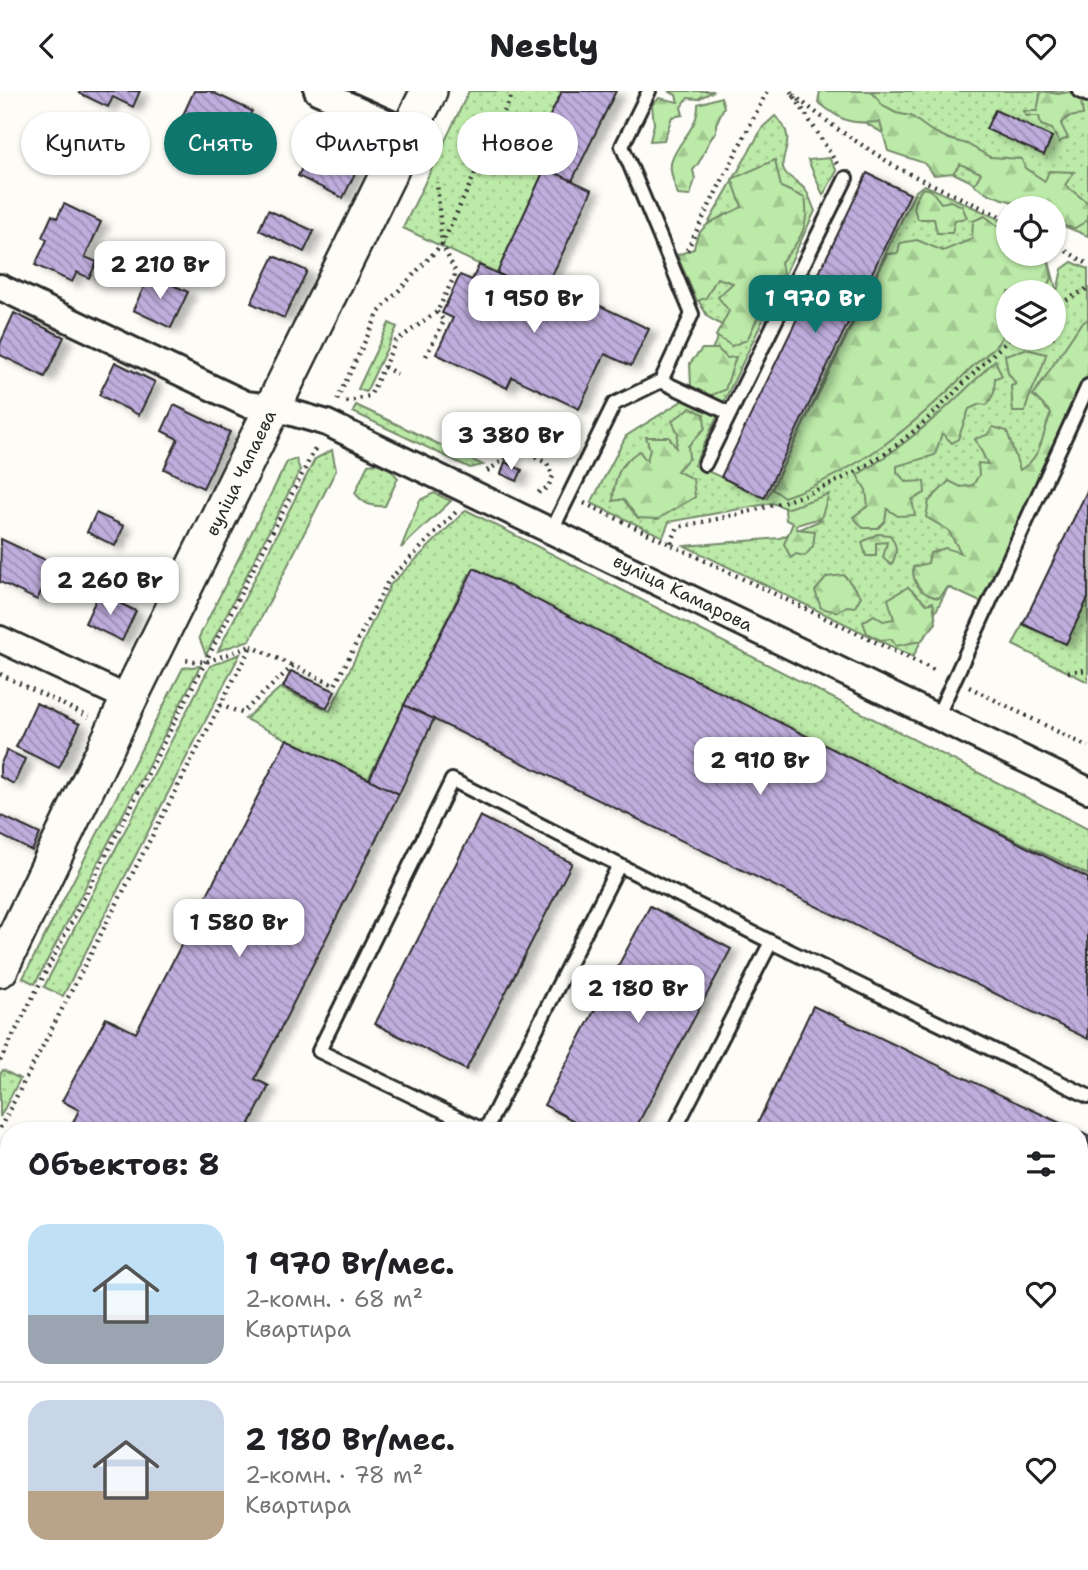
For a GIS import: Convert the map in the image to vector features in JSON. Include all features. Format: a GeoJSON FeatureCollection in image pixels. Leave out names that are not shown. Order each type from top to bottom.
{"type":"FeatureCollection","features":[{"type":"Feature","properties":{"kind":"main road","name":"вуліца Чапаева"},"geometry":{"type":"LineString","coordinates":[[419,112],[429,91]]}},
{"type":"Feature","properties":{"kind":"main road","name":"вуліца Чапаева"},"geometry":{"type":"LineString","coordinates":[[0,969],[129,699],[388,175]]}},
{"type":"Feature","properties":{"kind":"street"},"geometry":{"type":"LineString","coordinates":[[317,91],[364,112]]}},
{"type":"Feature","properties":{"kind":"street","name":"вуліца Камарова"},"geometry":{"type":"LineString","coordinates":[[0,287],[246,404],[272,407],[327,423],[938,715],[1088,790]]}},
{"type":"Feature","properties":{"kind":"street"},"geometry":{"type":"LineString","coordinates":[[0,639],[129,699]]}},
{"type":"Feature","properties":{"kind":"lane"},"geometry":{"type":"LineString","coordinates":[[552,530],[614,404],[661,381],[692,314],[622,146],[649,91]]}},
{"type":"Feature","properties":{"kind":"lane"},"geometry":{"type":"LineString","coordinates":[[1079,91],[1088,95]]}},
{"type":"Feature","properties":{"kind":"lane"},"geometry":{"type":"LineString","coordinates":[[705,464],[846,178]]}},
{"type":"Feature","properties":{"kind":"lane"},"geometry":{"type":"LineString","coordinates":[[661,381],[729,412]]}},
{"type":"Feature","properties":{"kind":"lane"},"geometry":{"type":"LineString","coordinates":[[938,715],[1088,386]]}},
{"type":"Feature","properties":{"kind":"lane"},"geometry":{"type":"LineString","coordinates":[[466,1122],[319,1051],[452,780],[771,942],[1088,1095]]}},
{"type":"Feature","properties":{"kind":"lane"},"geometry":{"type":"LineString","coordinates":[[490,1122],[619,865]]}},
{"type":"Feature","properties":{"kind":"lane"},"geometry":{"type":"LineString","coordinates":[[679,1122],[771,942]]}},
{"type":"Feature","properties":{"kind":"path"},"geometry":{"type":"LineString","coordinates":[[437,182],[442,244],[456,273],[449,294],[437,313],[396,341],[370,396],[335,405],[379,312],[442,244],[514,91]]}},
{"type":"Feature","properties":{"kind":"path"},"geometry":{"type":"LineString","coordinates":[[676,272],[767,91]]}},
{"type":"Feature","properties":{"kind":"path"},"geometry":{"type":"LineString","coordinates":[[792,93],[846,178]]}},
{"type":"Feature","properties":{"kind":"path"},"geometry":{"type":"LineString","coordinates":[[792,93],[839,130],[899,169],[996,214]]}},
{"type":"Feature","properties":{"kind":"path"},"geometry":{"type":"LineString","coordinates":[[1066,251],[1088,264]]}},
{"type":"Feature","properties":{"kind":"path"},"geometry":{"type":"LineString","coordinates":[[1066,300],[1088,288]]}},
{"type":"Feature","properties":{"kind":"path"},"geometry":{"type":"LineString","coordinates":[[426,356],[444,321],[437,313]]}},
{"type":"Feature","properties":{"kind":"path"},"geometry":{"type":"LineString","coordinates":[[671,544],[678,527],[780,505],[846,476],[915,430],[998,350]]}},
{"type":"Feature","properties":{"kind":"path"},"geometry":{"type":"LineString","coordinates":[[384,367],[397,374]]}},
{"type":"Feature","properties":{"kind":"path"},"geometry":{"type":"LineString","coordinates":[[0,1061],[320,438]]}},
{"type":"Feature","properties":{"kind":"path"},"geometry":{"type":"LineString","coordinates":[[477,477],[519,450],[547,463],[553,476],[548,487]]}},
{"type":"Feature","properties":{"kind":"path"},"geometry":{"type":"LineString","coordinates":[[585,504],[944,675]]}},
{"type":"Feature","properties":{"kind":"path"},"geometry":{"type":"LineString","coordinates":[[206,662],[251,646],[335,685],[388,581],[461,507]]}},
{"type":"Feature","properties":{"kind":"path"},"geometry":{"type":"LineString","coordinates":[[3,1122],[251,646]]}},
{"type":"Feature","properties":{"kind":"path"},"geometry":{"type":"LineString","coordinates":[[220,705],[242,713],[293,666]]}},
{"type":"Feature","properties":{"kind":"path"},"geometry":{"type":"LineString","coordinates":[[1068,672],[1088,670]]}},
{"type":"Feature","properties":{"kind":"path"},"geometry":{"type":"LineString","coordinates":[[0,674],[93,718]]}},
{"type":"Feature","properties":{"kind":"path"},"geometry":{"type":"LineString","coordinates":[[965,685],[1088,747]]}},
{"type":"Feature","properties":{"kind":"green space"},"geometry":{"type":"Polygon","coordinates":[[[469,91],[562,91],[557,112],[459,112],[469,91]]]}},
{"type":"Feature","properties":{"kind":"green space"},"geometry":{"type":"Polygon","coordinates":[[[668,91],[714,91],[698,99],[688,98],[681,107],[683,115],[672,117],[664,140],[650,141],[654,124],[652,105],[659,98],[678,102],[676,95],[668,91]]]}},
{"type":"Feature","properties":{"kind":"green space"},"geometry":{"type":"Polygon","coordinates":[[[820,91],[1062,91],[1075,100],[1088,103],[1088,236],[1066,227],[1066,196],[1000,196],[935,164],[827,100],[820,91]]]}},
{"type":"Feature","properties":{"kind":"green space"},"geometry":{"type":"Polygon","coordinates":[[[820,91],[871,91],[883,106],[896,113],[911,116],[930,130],[949,139],[967,144],[990,157],[1022,159],[1025,168],[1045,181],[1049,171],[1074,172],[1065,185],[1088,203],[1088,220],[1075,228],[1066,226],[1066,196],[991,195],[974,185],[981,173],[960,164],[953,173],[934,175],[924,163],[888,151],[880,122],[861,123],[840,118],[818,102],[820,91]]]}},
{"type":"Feature","properties":{"kind":"green space"},"geometry":{"type":"Polygon","coordinates":[[[1041,91],[1058,94],[1075,91],[1081,100],[1083,115],[1068,117],[1061,124],[1068,138],[1059,142],[1052,129],[1041,125],[1039,116],[1026,116],[1023,111],[1037,111],[1041,91]]]}},
{"type":"Feature","properties":{"kind":"green space"},"geometry":{"type":"Polygon","coordinates":[[[721,97],[724,107],[716,124],[716,132],[693,170],[695,179],[690,196],[678,195],[671,171],[674,155],[695,120],[698,104],[721,97]]]}},
{"type":"Feature","properties":{"kind":"green space"},"geometry":{"type":"Polygon","coordinates":[[[457,116],[457,175],[542,175],[497,273],[403,228],[429,175],[443,175],[443,145],[457,116]]]}},
{"type":"Feature","properties":{"kind":"green space"},"geometry":{"type":"Polygon","coordinates":[[[775,116],[787,133],[783,161],[785,172],[804,188],[815,211],[722,406],[692,392],[723,326],[708,317],[681,271],[763,127],[775,116]]]}},
{"type":"Feature","properties":{"kind":"green space"},"geometry":{"type":"Polygon","coordinates":[[[829,158],[837,171],[823,195],[808,160],[829,158]]]}},
{"type":"Feature","properties":{"kind":"green space"},"geometry":{"type":"Polygon","coordinates":[[[775,160],[781,187],[805,198],[805,225],[798,240],[781,262],[783,274],[769,292],[768,305],[758,317],[747,340],[732,346],[716,336],[729,311],[718,297],[733,283],[717,278],[706,298],[697,301],[677,255],[694,249],[700,232],[711,222],[742,207],[732,179],[775,160]]]}},
{"type":"Feature","properties":{"kind":"green space"},"geometry":{"type":"Polygon","coordinates":[[[924,185],[996,218],[996,266],[1050,266],[1054,280],[996,280],[996,350],[1066,350],[1066,280],[1060,280],[1062,269],[1072,262],[1088,269],[1088,377],[985,604],[948,587],[913,657],[685,546],[780,538],[821,520],[772,503],[669,522],[663,537],[591,503],[626,436],[690,396],[720,411],[694,465],[767,498],[915,192],[924,185]]]}},
{"type":"Feature","properties":{"kind":"green space"},"geometry":{"type":"Polygon","coordinates":[[[923,188],[931,190],[941,203],[951,201],[962,206],[967,218],[955,220],[952,233],[937,233],[934,219],[918,219],[914,203],[923,188]]]}},
{"type":"Feature","properties":{"kind":"green space"},"geometry":{"type":"Polygon","coordinates":[[[985,216],[996,225],[996,266],[1050,266],[1051,280],[996,280],[996,345],[928,410],[884,445],[837,474],[784,497],[772,489],[887,254],[898,253],[900,243],[917,240],[943,251],[972,239],[973,221],[985,216]]]}},
{"type":"Feature","properties":{"kind":"green space"},"geometry":{"type":"Polygon","coordinates":[[[1088,319],[1088,377],[985,604],[948,587],[939,598],[928,594],[916,583],[913,567],[928,563],[930,553],[945,548],[961,553],[948,530],[926,517],[929,501],[949,481],[961,487],[973,485],[979,475],[978,463],[988,464],[975,439],[987,435],[993,427],[1007,431],[1020,470],[1028,465],[1037,452],[1051,413],[1033,395],[1063,350],[1066,350],[1080,325],[1088,319]]]}},
{"type":"Feature","properties":{"kind":"green space"},"geometry":{"type":"Polygon","coordinates":[[[389,323],[397,327],[366,392],[358,389],[389,323]]]}},
{"type":"Feature","properties":{"kind":"green space"},"geometry":{"type":"Polygon","coordinates":[[[702,349],[718,349],[727,358],[736,357],[725,390],[709,396],[691,387],[690,363],[702,349]]]}},
{"type":"Feature","properties":{"kind":"green space"},"geometry":{"type":"Polygon","coordinates":[[[1022,350],[1046,354],[1025,412],[1013,412],[1011,386],[1016,384],[1008,373],[1005,355],[1022,350]]]}},
{"type":"Feature","properties":{"kind":"green space"},"geometry":{"type":"Polygon","coordinates":[[[995,360],[1002,376],[995,378],[994,393],[987,405],[980,404],[969,409],[958,439],[952,443],[942,433],[935,455],[897,466],[897,472],[906,482],[924,481],[925,493],[912,500],[915,515],[898,516],[887,509],[885,521],[878,528],[863,528],[853,517],[868,506],[866,490],[857,475],[930,422],[995,360]]]}},
{"type":"Feature","properties":{"kind":"green space"},"geometry":{"type":"Polygon","coordinates":[[[356,405],[483,465],[470,468],[353,412],[356,405]]]}},
{"type":"Feature","properties":{"kind":"green space"},"geometry":{"type":"Polygon","coordinates":[[[690,408],[704,414],[705,428],[688,446],[689,458],[677,471],[693,479],[695,497],[658,519],[638,518],[623,499],[613,501],[619,472],[639,451],[647,461],[650,449],[646,437],[669,437],[676,448],[678,433],[672,421],[690,408]]]}},
{"type":"Feature","properties":{"kind":"green space"},"geometry":{"type":"Polygon","coordinates":[[[332,450],[336,470],[250,640],[218,651],[315,459],[332,450]]]}},
{"type":"Feature","properties":{"kind":"green space"},"geometry":{"type":"Polygon","coordinates":[[[296,459],[300,470],[206,655],[199,637],[287,462],[296,459]]]}},
{"type":"Feature","properties":{"kind":"green space"},"geometry":{"type":"Polygon","coordinates":[[[376,463],[390,469],[398,478],[385,506],[368,504],[355,493],[368,464],[376,463]]]}},
{"type":"Feature","properties":{"kind":"green space"},"geometry":{"type":"Polygon","coordinates":[[[434,493],[451,501],[401,548],[420,500],[434,493]]]}},
{"type":"Feature","properties":{"kind":"green space"},"geometry":{"type":"Polygon","coordinates":[[[829,494],[821,518],[796,525],[797,529],[815,531],[813,546],[805,556],[796,554],[791,558],[784,544],[793,523],[786,520],[785,509],[829,494]]]}},
{"type":"Feature","properties":{"kind":"green space"},"geometry":{"type":"Polygon","coordinates":[[[466,510],[1088,829],[1088,875],[469,574],[368,779],[245,719],[280,688],[330,711],[390,585],[466,510]]]}},
{"type":"Feature","properties":{"kind":"green space"},"geometry":{"type":"Polygon","coordinates":[[[877,534],[890,535],[895,543],[896,553],[891,565],[883,558],[887,542],[876,543],[876,556],[866,556],[862,542],[877,534]]]}},
{"type":"Feature","properties":{"kind":"green space"},"geometry":{"type":"Polygon","coordinates":[[[844,575],[861,596],[855,607],[847,606],[837,612],[821,608],[815,591],[827,577],[844,575]]]}},
{"type":"Feature","properties":{"kind":"green space"},"geometry":{"type":"Polygon","coordinates":[[[908,587],[927,604],[933,602],[936,623],[921,641],[896,646],[891,639],[880,640],[867,633],[863,622],[874,615],[883,621],[894,619],[888,599],[908,587]]]}},
{"type":"Feature","properties":{"kind":"green space"},"geometry":{"type":"Polygon","coordinates":[[[1088,598],[1088,682],[1013,645],[1023,624],[1066,644],[1088,598]]]}},
{"type":"Feature","properties":{"kind":"green space"},"geometry":{"type":"Polygon","coordinates":[[[240,654],[63,996],[44,987],[210,666],[240,654]]]}},
{"type":"Feature","properties":{"kind":"green space"},"geometry":{"type":"Polygon","coordinates":[[[200,666],[35,984],[23,978],[183,668],[200,666]]]}},
{"type":"Feature","properties":{"kind":"green space"},"geometry":{"type":"Polygon","coordinates":[[[3,1070],[20,1079],[0,1117],[0,1074],[3,1070]]]}},
{"type":"Feature","properties":{"kind":"building"},"geometry":{"type":"Polygon","coordinates":[[[140,91],[133,107],[113,97],[108,107],[79,93],[140,91]]]}},
{"type":"Feature","properties":{"kind":"building"},"geometry":{"type":"Polygon","coordinates":[[[194,91],[210,91],[252,111],[252,112],[184,112],[194,91]]]}},
{"type":"Feature","properties":{"kind":"building"},"geometry":{"type":"Polygon","coordinates":[[[562,91],[616,91],[578,169],[578,112],[552,112],[562,91]]]}},
{"type":"Feature","properties":{"kind":"building"},"geometry":{"type":"Polygon","coordinates":[[[995,110],[1052,137],[1044,155],[986,129],[995,110]]]}},
{"type":"Feature","properties":{"kind":"building"},"geometry":{"type":"Polygon","coordinates":[[[867,173],[910,194],[764,498],[721,477],[867,173]]]}},
{"type":"Feature","properties":{"kind":"building"},"geometry":{"type":"Polygon","coordinates":[[[298,175],[354,175],[343,198],[298,175]]]}},
{"type":"Feature","properties":{"kind":"building"},"geometry":{"type":"Polygon","coordinates":[[[542,175],[560,175],[592,190],[543,295],[497,273],[542,175]]]}},
{"type":"Feature","properties":{"kind":"building"},"geometry":{"type":"Polygon","coordinates":[[[559,175],[575,175],[572,181],[559,175]]]}},
{"type":"Feature","properties":{"kind":"building"},"geometry":{"type":"Polygon","coordinates":[[[64,204],[101,222],[85,257],[97,262],[89,278],[77,272],[72,282],[35,265],[47,240],[42,237],[52,215],[57,218],[64,204]]]}},
{"type":"Feature","properties":{"kind":"building"},"geometry":{"type":"Polygon","coordinates":[[[268,210],[314,231],[304,252],[259,230],[268,210]]]}},
{"type":"Feature","properties":{"kind":"building"},"geometry":{"type":"Polygon","coordinates":[[[274,256],[307,271],[284,318],[251,303],[274,256]]]}},
{"type":"Feature","properties":{"kind":"building"},"geometry":{"type":"Polygon","coordinates":[[[479,265],[543,295],[550,282],[649,329],[631,366],[605,354],[579,409],[512,377],[507,388],[436,354],[453,318],[442,313],[460,275],[472,280],[479,265]]]}},
{"type":"Feature","properties":{"kind":"building"},"geometry":{"type":"Polygon","coordinates":[[[150,274],[188,292],[171,328],[133,310],[150,274]]]}},
{"type":"Feature","properties":{"kind":"building"},"geometry":{"type":"Polygon","coordinates":[[[14,313],[64,337],[45,377],[0,355],[0,344],[14,313]]]}},
{"type":"Feature","properties":{"kind":"building"},"geometry":{"type":"Polygon","coordinates":[[[115,362],[155,382],[139,415],[99,395],[115,362]]]}},
{"type":"Feature","properties":{"kind":"building"},"geometry":{"type":"Polygon","coordinates":[[[174,405],[230,432],[203,488],[164,469],[178,439],[162,431],[174,405]]]}},
{"type":"Feature","properties":{"kind":"building"},"geometry":{"type":"Polygon","coordinates":[[[505,462],[522,470],[517,481],[501,474],[505,462]]]}},
{"type":"Feature","properties":{"kind":"building"},"geometry":{"type":"Polygon","coordinates":[[[1088,489],[1088,598],[1066,644],[1023,624],[1088,489]]]}},
{"type":"Feature","properties":{"kind":"building"},"geometry":{"type":"Polygon","coordinates":[[[96,513],[124,526],[115,546],[87,532],[96,513]]]}},
{"type":"Feature","properties":{"kind":"building"},"geometry":{"type":"Polygon","coordinates":[[[1,539],[54,564],[37,600],[0,582],[1,539]]]}},
{"type":"Feature","properties":{"kind":"building"},"geometry":{"type":"Polygon","coordinates":[[[474,568],[1088,878],[1088,1039],[404,705],[474,568]]]}},
{"type":"Feature","properties":{"kind":"building"},"geometry":{"type":"Polygon","coordinates":[[[99,593],[136,611],[122,641],[85,623],[99,593]]]}},
{"type":"Feature","properties":{"kind":"building"},"geometry":{"type":"Polygon","coordinates":[[[291,671],[335,691],[327,708],[283,687],[291,671]]]}},
{"type":"Feature","properties":{"kind":"building"},"geometry":{"type":"Polygon","coordinates":[[[36,703],[80,724],[59,768],[16,747],[36,703]]]}},
{"type":"Feature","properties":{"kind":"building"},"geometry":{"type":"Polygon","coordinates":[[[404,705],[434,719],[399,794],[369,780],[404,705]]]}},
{"type":"Feature","properties":{"kind":"building"},"geometry":{"type":"Polygon","coordinates":[[[287,739],[399,794],[255,1079],[269,1086],[251,1122],[73,1122],[79,1110],[62,1101],[106,1018],[136,1033],[287,739]]]}},
{"type":"Feature","properties":{"kind":"building"},"geometry":{"type":"Polygon","coordinates":[[[7,750],[25,759],[14,784],[0,777],[0,765],[7,750]]]}},
{"type":"Feature","properties":{"kind":"building"},"geometry":{"type":"Polygon","coordinates":[[[0,815],[40,834],[32,851],[0,835],[0,815]]]}},
{"type":"Feature","properties":{"kind":"building"},"geometry":{"type":"Polygon","coordinates":[[[480,816],[572,863],[466,1070],[375,1024],[480,816]]]}},
{"type":"Feature","properties":{"kind":"building"},"geometry":{"type":"Polygon","coordinates":[[[650,906],[731,949],[639,1122],[576,1122],[544,1105],[650,906]]]}},
{"type":"Feature","properties":{"kind":"building"},"geometry":{"type":"Polygon","coordinates":[[[813,1006],[1058,1122],[758,1122],[813,1006]]]}}]}
